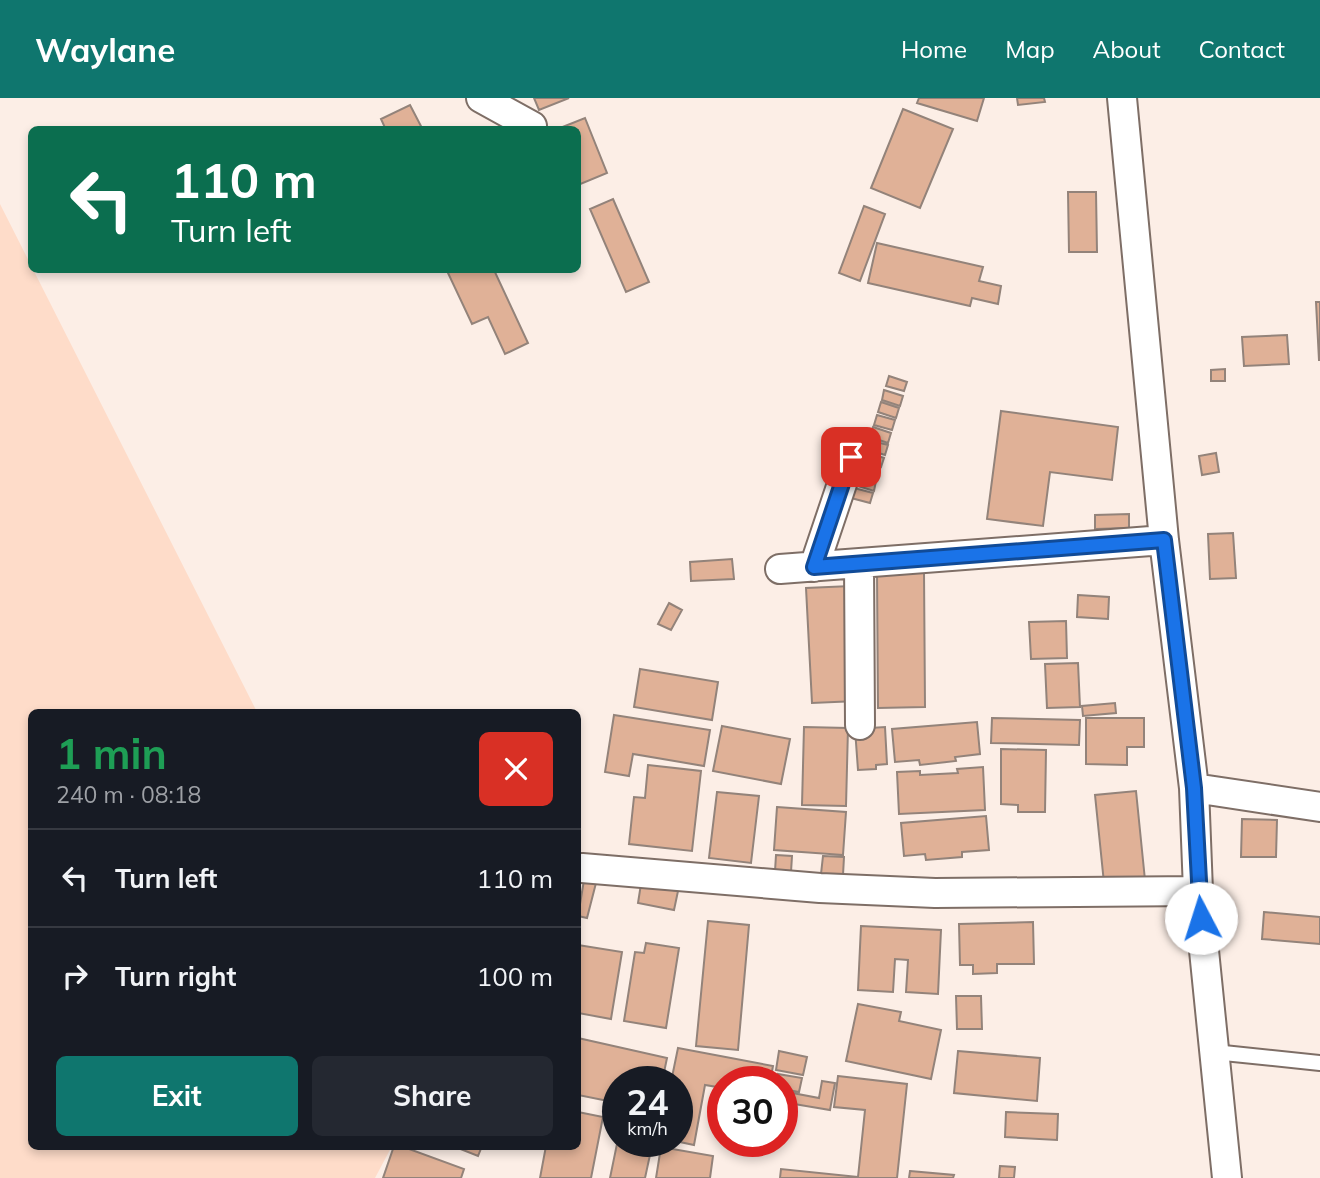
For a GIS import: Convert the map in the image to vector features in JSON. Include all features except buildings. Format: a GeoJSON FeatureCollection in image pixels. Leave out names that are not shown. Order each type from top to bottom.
{"type":"FeatureCollection","features":[{"type":"Feature","properties":{"kind":"street"},"geometry":{"type":"LineString","coordinates":[[481,98],[532,126]]}},
{"type":"Feature","properties":{"kind":"street"},"geometry":{"type":"LineString","coordinates":[[1122,98],[1164,540],[1194,788],[1198,891],[1227,1178]]}},
{"type":"Feature","properties":{"kind":"street"},"geometry":{"type":"LineString","coordinates":[[814,567],[851,457]]}},
{"type":"Feature","properties":{"kind":"street"},"geometry":{"type":"LineString","coordinates":[[780,569],[1164,540]]}},
{"type":"Feature","properties":{"kind":"street"},"geometry":{"type":"LineString","coordinates":[[859,563],[860,725]]}},
{"type":"Feature","properties":{"kind":"street"},"geometry":{"type":"LineString","coordinates":[[1194,788],[1320,807]]}},
{"type":"Feature","properties":{"kind":"street"},"geometry":{"type":"LineString","coordinates":[[582,868],[820,888],[935,893],[1198,891]]}},
{"type":"Feature","properties":{"kind":"lane"},"geometry":{"type":"LineString","coordinates":[[1214,1052],[1320,1063]]}},
{"type":"Feature","properties":{"kind":"shaded area"},"geometry":{"type":"Polygon","coordinates":[[[0,204],[28,259],[28,273],[35,273],[255,709],[28,709],[28,1150],[390,1150],[375,1178],[0,1178],[0,204]]]}},
{"type":"Feature","properties":{"kind":"route"},"geometry":{"type":"LineString","coordinates":[[851,457],[814,567],[1164,540],[1194,788],[1201,918]]}}]}
